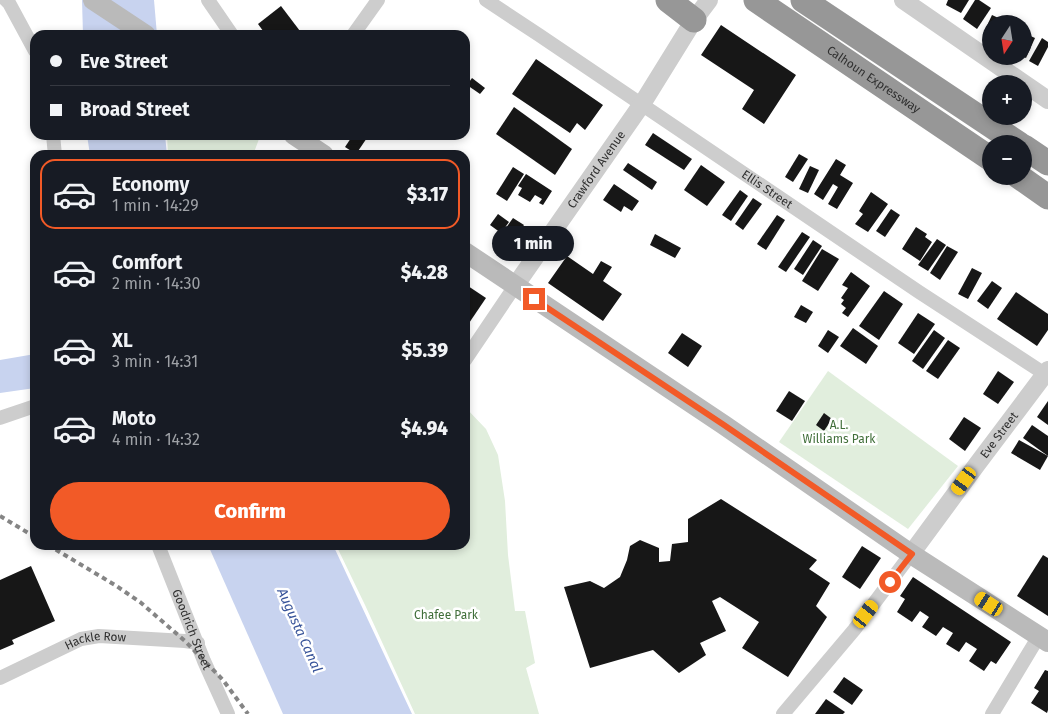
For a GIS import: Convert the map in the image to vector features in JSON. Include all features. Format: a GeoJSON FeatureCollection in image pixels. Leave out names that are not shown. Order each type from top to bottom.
{"type":"FeatureCollection","features":[{"type":"Feature","properties":{"kind":"highway"},"geometry":{"type":"LineString","coordinates":[[668,0],[694,20]]}},
{"type":"Feature","properties":{"kind":"highway","name":"Calhoun Expressway"},"geometry":{"type":"LineString","coordinates":[[756,0],[982,152]]}},
{"type":"Feature","properties":{"kind":"highway","name":"Calhoun Expressway"},"geometry":{"type":"LineString","coordinates":[[803,0],[1006,135]]}},
{"type":"Feature","properties":{"kind":"highway"},"geometry":{"type":"LineString","coordinates":[[1032,152],[1048,163]]}},
{"type":"Feature","properties":{"kind":"highway"},"geometry":{"type":"LineString","coordinates":[[1031,185],[1048,197]]}},
{"type":"Feature","properties":{"kind":"main road"},"geometry":{"type":"LineString","coordinates":[[94,0],[139,30]]}},
{"type":"Feature","properties":{"kind":"main road"},"geometry":{"type":"LineString","coordinates":[[302,140],[316,150]]}},
{"type":"Feature","properties":{"kind":"main road"},"geometry":{"type":"LineString","coordinates":[[470,255],[724,425],[912,554],[1044,639]]}},
{"type":"Feature","properties":{"kind":"street"},"geometry":{"type":"LineString","coordinates":[[6,0],[30,42]]}},
{"type":"Feature","properties":{"kind":"street"},"geometry":{"type":"LineString","coordinates":[[208,0],[229,30]]}},
{"type":"Feature","properties":{"kind":"street"},"geometry":{"type":"LineString","coordinates":[[357,30],[378,0]]}},
{"type":"Feature","properties":{"kind":"street","name":"Ellis Street"},"geometry":{"type":"LineString","coordinates":[[486,0],[919,292],[1047,373]]}},
{"type":"Feature","properties":{"kind":"street","name":"Crawford Avenue"},"geometry":{"type":"LineString","coordinates":[[470,353],[642,104],[694,20],[709,0]]}},
{"type":"Feature","properties":{"kind":"street"},"geometry":{"type":"LineString","coordinates":[[903,0],[1048,100]]}},
{"type":"Feature","properties":{"kind":"street","name":"Eve Street"},"geometry":{"type":"LineString","coordinates":[[783,714],[854,630],[1047,373]]}},
{"type":"Feature","properties":{"kind":"street"},"geometry":{"type":"LineString","coordinates":[[0,418],[30,408]]}},
{"type":"Feature","properties":{"kind":"street","name":"Goodrich Street"},"geometry":{"type":"LineString","coordinates":[[160,550],[228,714]]}},
{"type":"Feature","properties":{"kind":"street","name":"Hackle Row"},"geometry":{"type":"LineString","coordinates":[[0,678],[81,639],[99,636],[198,643]]}},
{"type":"Feature","properties":{"kind":"street"},"geometry":{"type":"LineString","coordinates":[[992,714],[1044,639]]}},
{"type":"Feature","properties":{"kind":"green space"},"geometry":{"type":"Polygon","coordinates":[[[167,140],[259,140],[255,150],[168,150],[167,140]]]}},
{"type":"Feature","properties":{"kind":"green space","name":"A.L. Williams Park"},"geometry":{"type":"Polygon","coordinates":[[[828,371],[958,466],[908,529],[779,442],[828,371]]]}},
{"type":"Feature","properties":{"kind":"green space","name":"Chafee Park"},"geometry":{"type":"Polygon","coordinates":[[[470,412],[486,429],[498,455],[505,501],[508,555],[515,611],[525,611],[535,663],[526,668],[539,714],[415,714],[338,550],[470,550],[470,412]]]}},
{"type":"Feature","properties":{"kind":"water"},"geometry":{"type":"Polygon","coordinates":[[[82,0],[154,0],[157,30],[83,30],[82,0]]]}},
{"type":"Feature","properties":{"kind":"water"},"geometry":{"type":"Polygon","coordinates":[[[88,140],[166,140],[166,150],[89,150],[88,140]]]}},
{"type":"Feature","properties":{"kind":"water"},"geometry":{"type":"Polygon","coordinates":[[[30,355],[30,389],[0,393],[0,360],[30,355]]]}},
{"type":"Feature","properties":{"kind":"water","name":"Augusta Canal"},"geometry":{"type":"Polygon","coordinates":[[[210,550],[335,550],[412,714],[283,714],[210,550]]]}},
{"type":"Feature","properties":{"kind":"building"},"geometry":{"type":"Polygon","coordinates":[[[948,0],[969,0],[961,13],[946,5],[948,0]]]}},
{"type":"Feature","properties":{"kind":"building"},"geometry":{"type":"Polygon","coordinates":[[[975,0],[979,0],[991,8],[986,15],[982,15],[982,22],[977,29],[963,19],[975,0]]]}},
{"type":"Feature","properties":{"kind":"building"},"geometry":{"type":"Polygon","coordinates":[[[281,6],[299,30],[262,30],[258,24],[281,6]]]}},
{"type":"Feature","properties":{"kind":"building"},"geometry":{"type":"Polygon","coordinates":[[[721,25],[796,75],[764,124],[742,109],[754,90],[701,55],[721,25]]]}},
{"type":"Feature","properties":{"kind":"building"},"geometry":{"type":"Polygon","coordinates":[[[1042,38],[1048,42],[1048,47],[1038,66],[1032,63],[1032,56],[1042,38]]]}},
{"type":"Feature","properties":{"kind":"building"},"geometry":{"type":"Polygon","coordinates":[[[536,59],[603,105],[585,130],[577,123],[570,133],[512,94],[536,59]]]}},
{"type":"Feature","properties":{"kind":"building"},"geometry":{"type":"Polygon","coordinates":[[[472,78],[485,88],[480,94],[470,87],[472,78]]]}},
{"type":"Feature","properties":{"kind":"building"},"geometry":{"type":"Polygon","coordinates":[[[514,107],[572,149],[555,175],[496,134],[514,107]]]}},
{"type":"Feature","properties":{"kind":"building"},"geometry":{"type":"Polygon","coordinates":[[[653,133],[692,159],[684,170],[645,145],[653,133]]]}},
{"type":"Feature","properties":{"kind":"building"},"geometry":{"type":"Polygon","coordinates":[[[350,140],[366,140],[359,150],[350,150],[345,147],[350,140]]]}},
{"type":"Feature","properties":{"kind":"building"},"geometry":{"type":"Polygon","coordinates":[[[799,154],[808,159],[793,182],[785,177],[799,154]]]}},
{"type":"Feature","properties":{"kind":"building"},"geometry":{"type":"Polygon","coordinates":[[[836,159],[846,165],[840,175],[853,183],[837,209],[828,204],[838,187],[833,184],[823,200],[814,194],[836,159]]]}},
{"type":"Feature","properties":{"kind":"building"},"geometry":{"type":"Polygon","coordinates":[[[628,163],[657,182],[652,190],[623,170],[628,163]]]}},
{"type":"Feature","properties":{"kind":"building"},"geometry":{"type":"Polygon","coordinates":[[[701,165],[725,182],[707,206],[684,190],[701,165]]]}},
{"type":"Feature","properties":{"kind":"building"},"geometry":{"type":"Polygon","coordinates":[[[810,166],[819,170],[808,193],[799,189],[810,166]]]}},
{"type":"Feature","properties":{"kind":"building"},"geometry":{"type":"Polygon","coordinates":[[[513,167],[524,174],[507,201],[496,194],[513,167]]]}},
{"type":"Feature","properties":{"kind":"building"},"geometry":{"type":"Polygon","coordinates":[[[526,174],[552,191],[543,205],[539,203],[542,199],[535,195],[530,202],[518,195],[522,188],[518,186],[526,174]]]}},
{"type":"Feature","properties":{"kind":"building"},"geometry":{"type":"Polygon","coordinates":[[[614,184],[639,201],[632,211],[624,206],[621,212],[603,200],[614,184]]]}},
{"type":"Feature","properties":{"kind":"building"},"geometry":{"type":"Polygon","coordinates":[[[740,190],[748,196],[731,221],[722,215],[740,190]]]}},
{"type":"Feature","properties":{"kind":"building"},"geometry":{"type":"Polygon","coordinates":[[[871,192],[888,204],[868,232],[855,224],[863,214],[859,211],[871,192]]]}},
{"type":"Feature","properties":{"kind":"building"},"geometry":{"type":"Polygon","coordinates":[[[753,198],[762,204],[743,230],[735,224],[753,198]]]}},
{"type":"Feature","properties":{"kind":"building"},"geometry":{"type":"Polygon","coordinates":[[[891,209],[900,215],[885,237],[876,231],[891,209]]]}},
{"type":"Feature","properties":{"kind":"building"},"geometry":{"type":"Polygon","coordinates":[[[498,214],[509,222],[501,233],[490,225],[498,214]]]}},
{"type":"Feature","properties":{"kind":"building"},"geometry":{"type":"Polygon","coordinates":[[[777,215],[785,220],[766,250],[757,244],[777,215]]]}},
{"type":"Feature","properties":{"kind":"building"},"geometry":{"type":"Polygon","coordinates":[[[513,218],[524,225],[507,249],[496,242],[513,218]]]}},
{"type":"Feature","properties":{"kind":"building"},"geometry":{"type":"Polygon","coordinates":[[[916,227],[927,234],[925,237],[932,242],[920,261],[902,249],[916,227]]]}},
{"type":"Feature","properties":{"kind":"building"},"geometry":{"type":"Polygon","coordinates":[[[802,232],[810,237],[786,272],[778,267],[802,232]]]}},
{"type":"Feature","properties":{"kind":"building"},"geometry":{"type":"Polygon","coordinates":[[[655,234],[681,248],[675,258],[650,245],[655,234]]]}},
{"type":"Feature","properties":{"kind":"building"},"geometry":{"type":"Polygon","coordinates":[[[937,239],[946,245],[928,271],[918,265],[937,239]]]}},
{"type":"Feature","properties":{"kind":"building"},"geometry":{"type":"Polygon","coordinates":[[[813,240],[822,246],[803,275],[794,269],[813,240]]]}},
{"type":"Feature","properties":{"kind":"building"},"geometry":{"type":"Polygon","coordinates":[[[947,246],[958,252],[940,280],[930,273],[947,246]]]}},
{"type":"Feature","properties":{"kind":"building"},"geometry":{"type":"Polygon","coordinates":[[[822,249],[839,259],[818,291],[802,281],[822,249]]]}},
{"type":"Feature","properties":{"kind":"building"},"geometry":{"type":"Polygon","coordinates":[[[567,256],[593,274],[601,261],[612,267],[603,281],[622,294],[603,321],[548,283],[567,256]]]}},
{"type":"Feature","properties":{"kind":"building"},"geometry":{"type":"Polygon","coordinates":[[[972,268],[982,273],[968,299],[958,294],[972,268]]]}},
{"type":"Feature","properties":{"kind":"building"},"geometry":{"type":"Polygon","coordinates":[[[851,272],[870,286],[848,317],[842,313],[846,308],[841,304],[844,300],[841,298],[848,288],[842,285],[851,272]]]}},
{"type":"Feature","properties":{"kind":"building"},"geometry":{"type":"Polygon","coordinates":[[[992,281],[1002,288],[988,309],[977,301],[992,281]]]}},
{"type":"Feature","properties":{"kind":"building"},"geometry":{"type":"Polygon","coordinates":[[[470,287],[486,298],[470,322],[470,287]]]}},
{"type":"Feature","properties":{"kind":"building"},"geometry":{"type":"Polygon","coordinates":[[[884,291],[903,304],[879,340],[859,326],[884,291]]]}},
{"type":"Feature","properties":{"kind":"building"},"geometry":{"type":"Polygon","coordinates":[[[1016,292],[1048,314],[1048,330],[1037,346],[997,319],[1016,292]]]}},
{"type":"Feature","properties":{"kind":"building"},"geometry":{"type":"Polygon","coordinates":[[[801,305],[813,312],[806,323],[794,317],[801,305]]]}},
{"type":"Feature","properties":{"kind":"building"},"geometry":{"type":"Polygon","coordinates":[[[918,313],[935,324],[914,354],[898,343],[918,313]]]}},
{"type":"Feature","properties":{"kind":"building"},"geometry":{"type":"Polygon","coordinates":[[[853,328],[878,346],[866,364],[840,346],[853,328]]]}},
{"type":"Feature","properties":{"kind":"building"},"geometry":{"type":"Polygon","coordinates":[[[828,330],[839,337],[828,353],[818,346],[828,330]]]}},
{"type":"Feature","properties":{"kind":"building"},"geometry":{"type":"Polygon","coordinates":[[[934,330],[945,338],[923,369],[912,361],[934,330]]]}},
{"type":"Feature","properties":{"kind":"building"},"geometry":{"type":"Polygon","coordinates":[[[682,333],[702,346],[688,367],[668,353],[682,333]]]}},
{"type":"Feature","properties":{"kind":"building"},"geometry":{"type":"Polygon","coordinates":[[[948,340],[960,348],[938,379],[926,371],[948,340]]]}},
{"type":"Feature","properties":{"kind":"building"},"geometry":{"type":"Polygon","coordinates":[[[998,371],[1014,382],[998,404],[983,394],[998,371]]]}},
{"type":"Feature","properties":{"kind":"building"},"geometry":{"type":"Polygon","coordinates":[[[789,391],[805,401],[792,421],[776,411],[789,391]]]}},
{"type":"Feature","properties":{"kind":"building"},"geometry":{"type":"Polygon","coordinates":[[[1048,401],[1048,425],[1037,417],[1048,401]]]}},
{"type":"Feature","properties":{"kind":"building"},"geometry":{"type":"Polygon","coordinates":[[[824,413],[832,419],[824,431],[816,425],[824,413]]]}},
{"type":"Feature","properties":{"kind":"building"},"geometry":{"type":"Polygon","coordinates":[[[964,417],[981,428],[965,451],[949,439],[964,417]]]}},
{"type":"Feature","properties":{"kind":"building"},"geometry":{"type":"Polygon","coordinates":[[[1032,425],[1048,436],[1048,456],[1023,438],[1032,425]]]}},
{"type":"Feature","properties":{"kind":"building"},"geometry":{"type":"Polygon","coordinates":[[[1019,440],[1048,456],[1040,470],[1011,453],[1019,440]]]}},
{"type":"Feature","properties":{"kind":"building"},"geometry":{"type":"Polygon","coordinates":[[[721,499],[817,560],[809,569],[830,583],[816,606],[827,617],[788,677],[742,648],[759,622],[720,597],[712,601],[726,631],[700,643],[706,655],[679,673],[653,650],[590,668],[564,587],[590,581],[604,588],[620,577],[630,546],[640,540],[659,548],[659,562],[670,561],[672,544],[688,542],[688,519],[721,499]]]}},
{"type":"Feature","properties":{"kind":"building"},"geometry":{"type":"Polygon","coordinates":[[[862,546],[881,558],[860,589],[842,577],[862,546]]]}},
{"type":"Feature","properties":{"kind":"building"},"geometry":{"type":"Polygon","coordinates":[[[1043,555],[1048,558],[1048,616],[1017,596],[1043,555]]]}},
{"type":"Feature","properties":{"kind":"building"},"geometry":{"type":"Polygon","coordinates":[[[31,566],[55,621],[12,640],[14,644],[0,650],[0,580],[31,566]]]}},
{"type":"Feature","properties":{"kind":"building"},"geometry":{"type":"Polygon","coordinates":[[[913,577],[1011,642],[996,664],[991,661],[984,671],[969,661],[977,649],[966,642],[959,652],[946,644],[953,633],[943,627],[936,636],[922,627],[929,617],[920,611],[912,622],[897,612],[905,599],[900,596],[913,577]]]}},
{"type":"Feature","properties":{"kind":"building"},"geometry":{"type":"Polygon","coordinates":[[[1045,670],[1048,671],[1047,713],[1031,703],[1039,691],[1034,688],[1045,670]]]}},
{"type":"Feature","properties":{"kind":"building"},"geometry":{"type":"Polygon","coordinates":[[[844,677],[863,690],[852,705],[833,692],[844,677]]]}},
{"type":"Feature","properties":{"kind":"building"},"geometry":{"type":"Polygon","coordinates":[[[826,699],[845,712],[843,714],[815,714],[826,699]]]}},
{"type":"Feature","properties":{"kind":"railway"},"geometry":{"type":"LineString","coordinates":[[0,516],[30,534]]}},
{"type":"Feature","properties":{"kind":"railway"},"geometry":{"type":"LineString","coordinates":[[56,550],[140,602],[185,641],[223,680],[248,714]]}},
{"type":"Feature","properties":{"kind":"route"},"geometry":{"type":"LineString","coordinates":[[534,299],[724,425],[912,554],[890,582]]}}]}
